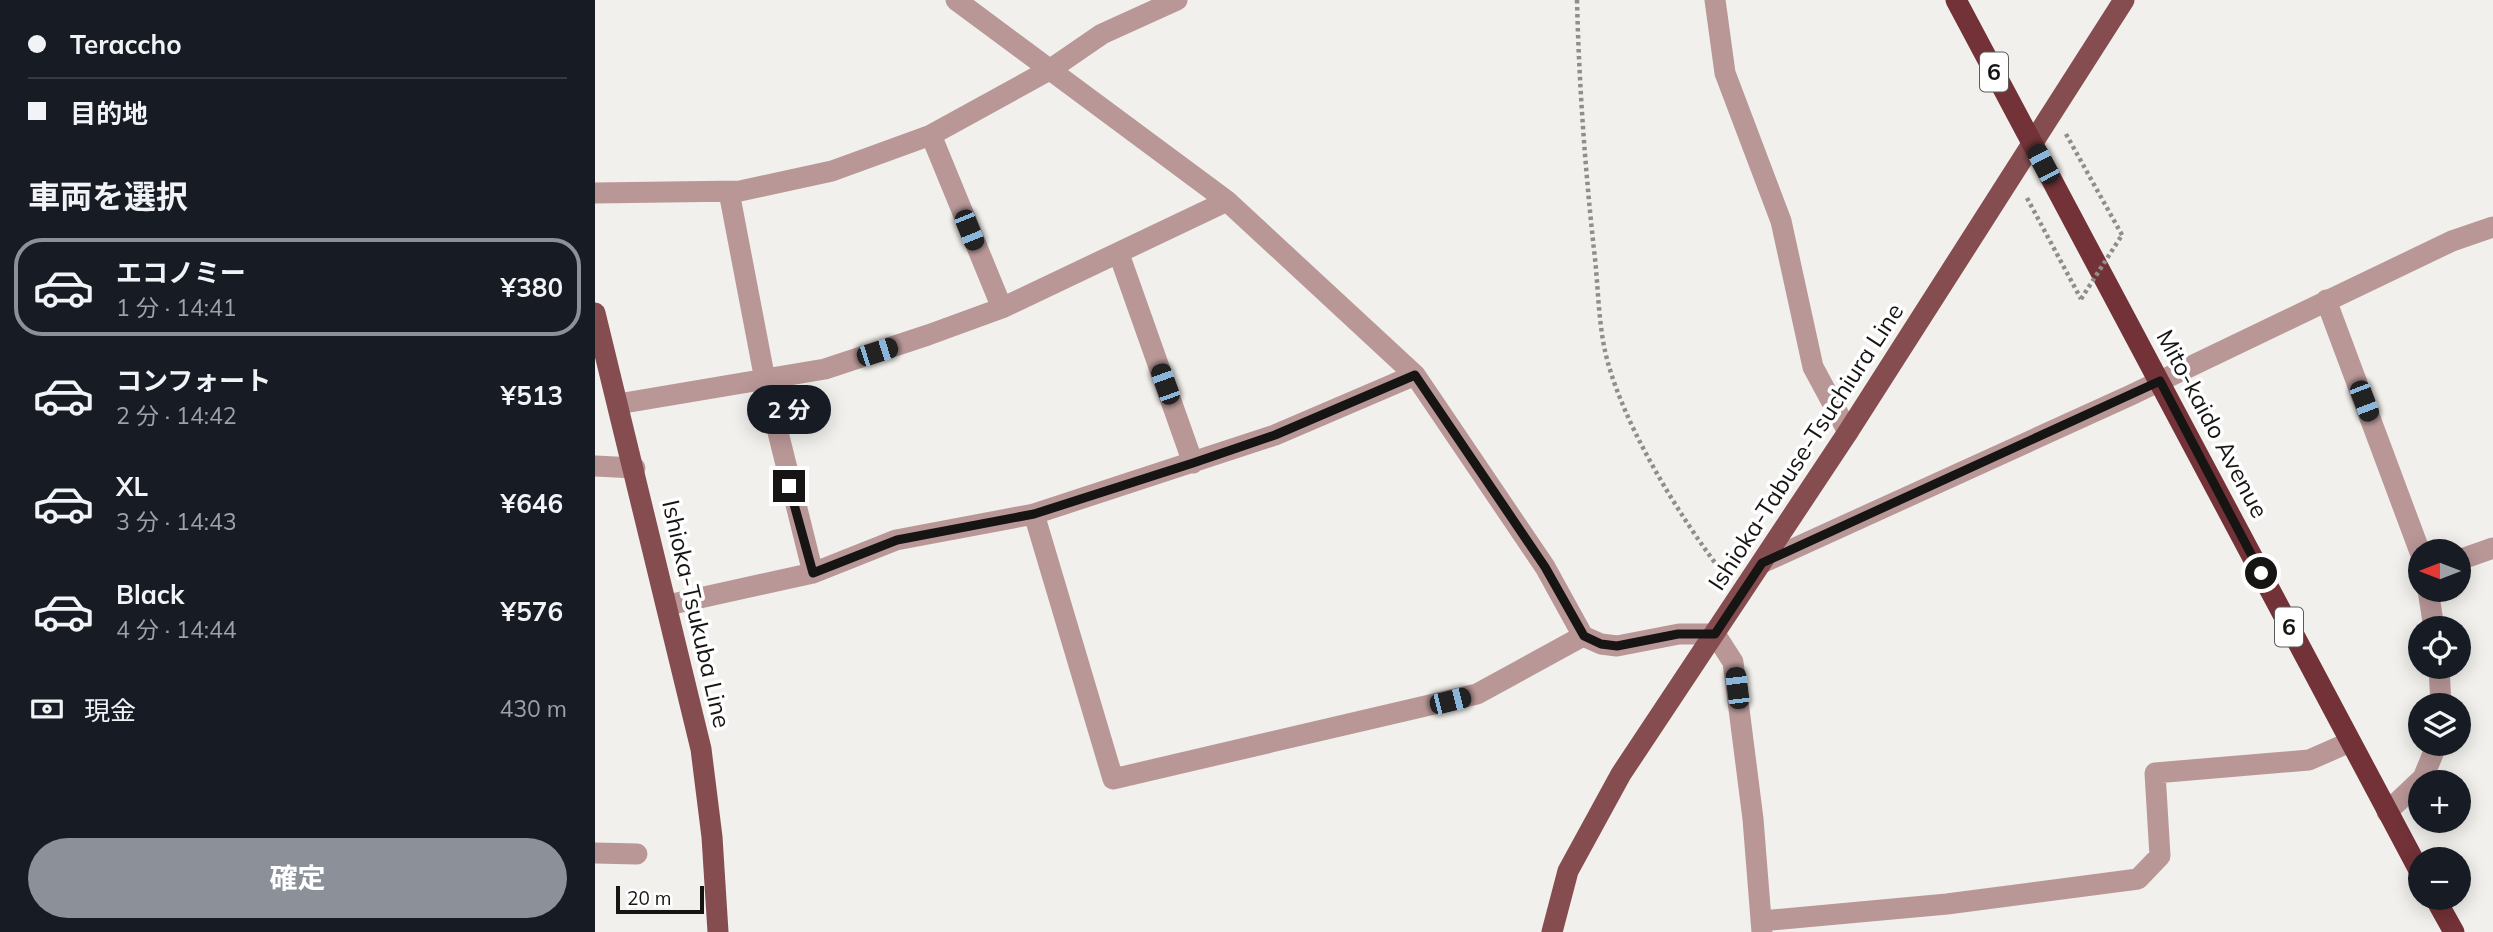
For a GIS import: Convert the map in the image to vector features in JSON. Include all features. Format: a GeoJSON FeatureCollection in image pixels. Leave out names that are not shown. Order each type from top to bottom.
{"type":"FeatureCollection","features":[{"type":"Feature","properties":{"kind":"highway","name":"Mito-kaido Avenue"},"geometry":{"type":"LineString","coordinates":[[1956,0],[2408,850]]}},
{"type":"Feature","properties":{"kind":"highway"},"geometry":{"type":"LineString","coordinates":[[2442,910],[2454,932]]}},
{"type":"Feature","properties":{"kind":"main road","name":"Ishioka-Tabuse-Tsuchiura Line"},"geometry":{"type":"LineString","coordinates":[[1552,932],[1568,871],[1621,774],[1848,432],[2124,0]]}},
{"type":"Feature","properties":{"kind":"main road","name":"Ishioka-Tsukuba Line"},"geometry":{"type":"LineString","coordinates":[[595,313],[635,468],[701,749],[712,837],[718,932]]}},
{"type":"Feature","properties":{"kind":"street"},"geometry":{"type":"LineString","coordinates":[[956,0],[1227,201],[1415,375],[1545,567],[1584,636],[1601,644],[1617,646],[1678,634],[1715,634],[1733,662],[1753,820],[1762,927],[2138,879],[2160,856],[2155,773],[2309,760],[2350,742]]}},
{"type":"Feature","properties":{"kind":"street"},"geometry":{"type":"LineString","coordinates":[[595,192],[729,192],[832,171],[931,135],[1051,69],[1102,34],[1177,0]]}},
{"type":"Feature","properties":{"kind":"street"},"geometry":{"type":"LineString","coordinates":[[1715,0],[1724,73],[1781,221],[1813,366],[1848,432]]}},
{"type":"Feature","properties":{"kind":"street"},"geometry":{"type":"LineString","coordinates":[[931,135],[1002,308]]}},
{"type":"Feature","properties":{"kind":"street"},"geometry":{"type":"LineString","coordinates":[[729,192],[765,380],[813,573]]}},
{"type":"Feature","properties":{"kind":"street"},"geometry":{"type":"LineString","coordinates":[[618,404],[825,369],[1002,308],[1227,201]]}},
{"type":"Feature","properties":{"kind":"street"},"geometry":{"type":"LineString","coordinates":[[1762,563],[2160,381],[2452,241],[2493,227]]}},
{"type":"Feature","properties":{"kind":"street"},"geometry":{"type":"LineString","coordinates":[[1119,254],[1193,463]]}},
{"type":"Feature","properties":{"kind":"street"},"geometry":{"type":"LineString","coordinates":[[2326,300],[2415,539]]}},
{"type":"Feature","properties":{"kind":"street"},"geometry":{"type":"LineString","coordinates":[[668,605],[813,573],[897,540],[1034,514],[1275,435],[1415,375]]}},
{"type":"Feature","properties":{"kind":"street"},"geometry":{"type":"LineString","coordinates":[[595,466],[635,468]]}},
{"type":"Feature","properties":{"kind":"street"},"geometry":{"type":"LineString","coordinates":[[1034,514],[1113,779],[1477,694],[1584,636]]}},
{"type":"Feature","properties":{"kind":"street"},"geometry":{"type":"LineString","coordinates":[[2471,556],[2493,548]]}},
{"type":"Feature","properties":{"kind":"street"},"geometry":{"type":"LineString","coordinates":[[2387,812],[2423,778],[2432,756]]}},
{"type":"Feature","properties":{"kind":"street"},"geometry":{"type":"LineString","coordinates":[[595,853],[637,854]]}},
{"type":"Feature","properties":{"kind":"path"},"geometry":{"type":"LineString","coordinates":[[1577,0],[1587,186],[1604,346],[1622,401],[1663,484],[1703,548],[1741,596]]}},
{"type":"Feature","properties":{"kind":"path"},"geometry":{"type":"LineString","coordinates":[[2023,191],[2081,299],[2122,235],[2063,129]]}},
{"type":"Feature","properties":{"kind":"route"},"geometry":{"type":"LineString","coordinates":[[789,486],[813,573],[897,540],[985,521],[1034,514],[1193,463],[1275,435],[1415,375],[1545,567],[1584,636],[1601,644],[1617,646],[1678,634],[1715,634],[1762,563],[2160,381],[2261,573]]}}]}
